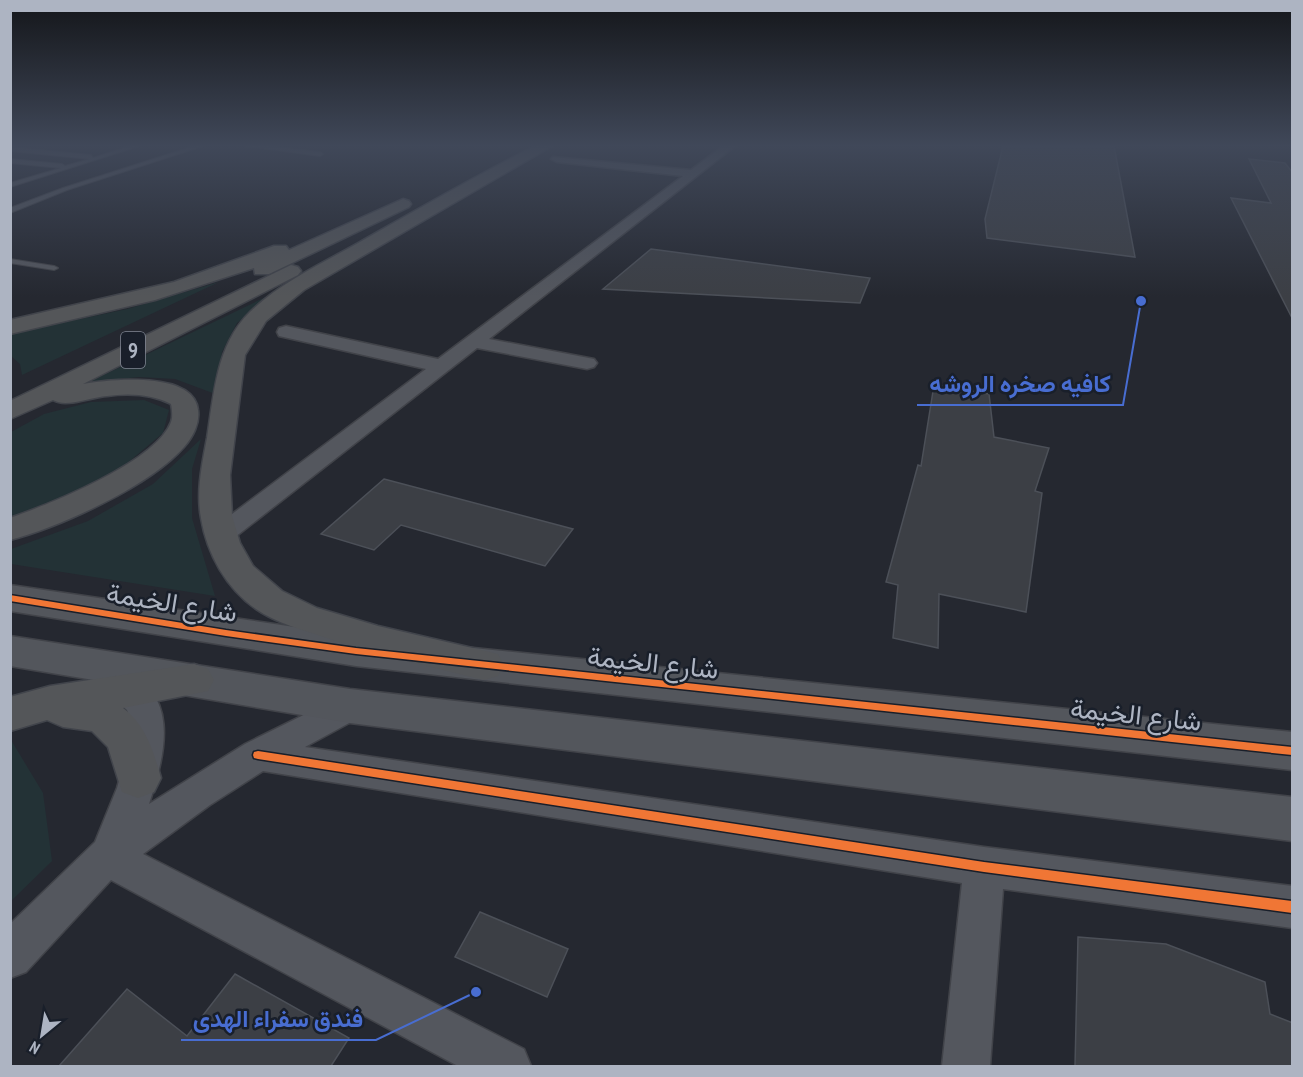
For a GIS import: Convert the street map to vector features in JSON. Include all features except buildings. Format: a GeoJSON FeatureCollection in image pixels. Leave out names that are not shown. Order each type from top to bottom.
{"type":"FeatureCollection","features":[{"type":"Feature","properties":{"kind":"highway"},"geometry":{"type":"LineString","coordinates":[[10,327],[134,300],[223,274],[403,196]]}},
{"type":"Feature","properties":{"kind":"highway","name":"9"},"geometry":{"type":"LineString","coordinates":[[10,388],[422,196]]}},
{"type":"Feature","properties":{"kind":"highway","name":"9"},"geometry":{"type":"LineString","coordinates":[[10,412],[255,289],[432,196]]}},
{"type":"Feature","properties":{"kind":"highway"},"geometry":{"type":"LineString","coordinates":[[443,196],[297,286],[272,304],[248,328],[233,355],[215,475],[216,516],[221,535],[240,574],[269,600],[304,617],[367,637],[484,665]]}},
{"type":"Feature","properties":{"kind":"highway"},"geometry":{"type":"LineString","coordinates":[[10,412],[78,393],[118,388],[158,388],[184,400],[189,417],[185,427],[163,450],[120,481],[69,507],[10,530]]}},
{"type":"Feature","properties":{"kind":"highway"},"geometry":{"type":"LineString","coordinates":[[10,715],[50,703],[194,680]]}},
{"type":"Feature","properties":{"kind":"highway"},"geometry":{"type":"LineString","coordinates":[[10,715],[49,710],[85,709],[104,716],[119,728],[132,748],[138,778]]}},
{"type":"Feature","properties":{"kind":"street"},"geometry":{"type":"LineString","coordinates":[[221,535],[664,196]]}},
{"type":"Feature","properties":{"kind":"street"},"geometry":{"type":"LineString","coordinates":[[286,332],[441,366]]}},
{"type":"Feature","properties":{"kind":"street"},"geometry":{"type":"LineString","coordinates":[[474,342],[587,363]]}},
{"type":"Feature","properties":{"kind":"street","name":"شارع الخيمة"},"geometry":{"type":"LineString","coordinates":[[10,598],[226,633],[484,665],[1293,752]]}},
{"type":"Feature","properties":{"kind":"street"},"geometry":{"type":"LineString","coordinates":[[10,651],[350,706],[1293,819]]}},
{"type":"Feature","properties":{"kind":"street"},"geometry":{"type":"LineString","coordinates":[[76,662],[114,679],[136,696],[148,717],[144,757],[131,804],[108,857]]}},
{"type":"Feature","properties":{"kind":"street"},"geometry":{"type":"LineString","coordinates":[[10,956],[108,857],[202,790],[258,755],[350,706]]}},
{"type":"Feature","properties":{"kind":"street"},"geometry":{"type":"LineString","coordinates":[[258,755],[984,867],[1293,907]]}},
{"type":"Feature","properties":{"kind":"street"},"geometry":{"type":"LineString","coordinates":[[108,857],[507,1066]]}},
{"type":"Feature","properties":{"kind":"street"},"geometry":{"type":"LineString","coordinates":[[966,1066],[984,867]]}},
{"type":"Feature","properties":{"kind":"lane"},"geometry":{"type":"LineString","coordinates":[[10,211],[47,196]]}},
{"type":"Feature","properties":{"kind":"lane"},"geometry":{"type":"LineString","coordinates":[[10,261],[54,268]]}},
{"type":"Feature","properties":{"kind":"shaded area"},"geometry":{"type":"Polygon","coordinates":[[[219,282],[22,375],[20,364],[11,356],[10,334],[127,309],[219,282]]]}},
{"type":"Feature","properties":{"kind":"shaded area"},"geometry":{"type":"Polygon","coordinates":[[[276,292],[237,323],[222,352],[218,395],[175,379],[139,377],[89,382],[276,292]]]}},
{"type":"Feature","properties":{"kind":"shaded area"},"geometry":{"type":"Polygon","coordinates":[[[144,400],[169,410],[163,433],[125,465],[80,493],[11,517],[11,432],[44,414],[91,402],[144,400]]]}},
{"type":"Feature","properties":{"kind":"shaded area"},"geometry":{"type":"Polygon","coordinates":[[[201,439],[192,469],[192,518],[215,596],[11,564],[11,549],[88,521],[153,484],[201,439]]]}},
{"type":"Feature","properties":{"kind":"shaded area"},"geometry":{"type":"Polygon","coordinates":[[[11,740],[43,793],[52,861],[11,901],[11,740]]]}},
{"type":"Feature","properties":{"kind":"cycle path"},"geometry":{"type":"LineString","coordinates":[[10,598],[226,633],[356,651],[1292,751]]}},
{"type":"Feature","properties":{"kind":"cycle path"},"geometry":{"type":"LineString","coordinates":[[258,755],[984,867],[1292,907]]}},
{"type":"Feature","properties":{"kind":"place","name":"كافيه صخره الروشه"},"geometry":{"type":"Point","coordinates":[1141,301]}},
{"type":"Feature","properties":{"kind":"place","name":"فندق سفراء الهدى"},"geometry":{"type":"Point","coordinates":[476,992]}}]}
